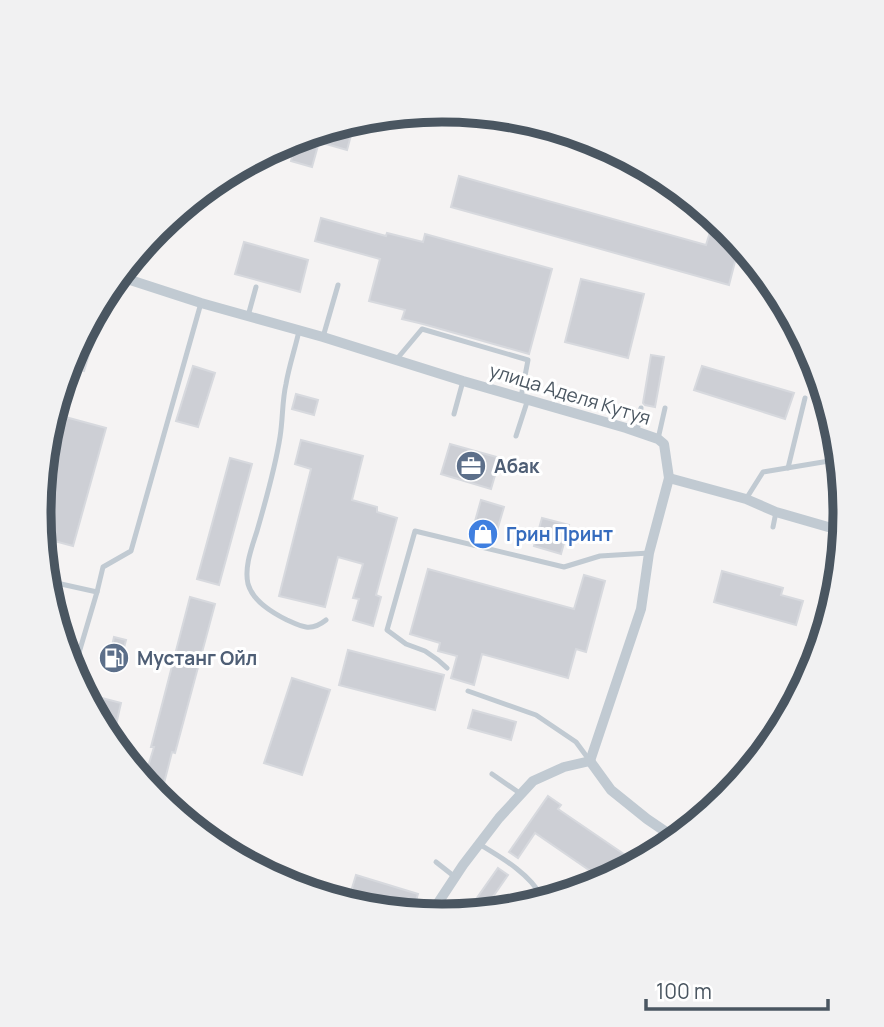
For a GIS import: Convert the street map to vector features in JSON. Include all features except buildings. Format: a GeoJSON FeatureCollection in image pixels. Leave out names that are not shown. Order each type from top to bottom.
{"type":"FeatureCollection","features":[{"type":"Feature","properties":{"kind":"street","name":"улица Аделя Кутуя"},"geometry":{"type":"LineString","coordinates":[[129,280],[637,432],[658,439],[664,444],[669,478],[649,553],[641,608],[590,761]]}},
{"type":"Feature","properties":{"kind":"street"},"geometry":{"type":"LineString","coordinates":[[669,478],[746,499],[776,512],[832,528]]}},
{"type":"Feature","properties":{"kind":"street"},"geometry":{"type":"LineString","coordinates":[[437,905],[499,818],[533,781],[564,767],[590,761],[611,790],[667,833]]}},
{"type":"Feature","properties":{"kind":"lane"},"geometry":{"type":"LineString","coordinates":[[323,337],[338,285]]}},
{"type":"Feature","properties":{"kind":"lane"},"geometry":{"type":"LineString","coordinates":[[248,316],[256,287]]}},
{"type":"Feature","properties":{"kind":"lane"},"geometry":{"type":"LineString","coordinates":[[78,655],[103,567],[131,551],[201,303]]}},
{"type":"Feature","properties":{"kind":"lane"},"geometry":{"type":"LineString","coordinates":[[396,360],[422,330],[528,360],[516,436]]}},
{"type":"Feature","properties":{"kind":"lane"},"geometry":{"type":"LineString","coordinates":[[299,331],[285,385],[280,437],[267,498],[248,564],[248,582],[261,604],[294,623],[318,627],[326,620]]}},
{"type":"Feature","properties":{"kind":"lane"},"geometry":{"type":"LineString","coordinates":[[454,414],[463,381]]}},
{"type":"Feature","properties":{"kind":"lane"},"geometry":{"type":"LineString","coordinates":[[788,468],[805,398]]}},
{"type":"Feature","properties":{"kind":"lane"},"geometry":{"type":"LineString","coordinates":[[637,432],[641,408]]}},
{"type":"Feature","properties":{"kind":"lane"},"geometry":{"type":"LineString","coordinates":[[658,439],[665,408]]}},
{"type":"Feature","properties":{"kind":"lane"},"geometry":{"type":"LineString","coordinates":[[746,499],[763,472],[830,461]]}},
{"type":"Feature","properties":{"kind":"lane"},"geometry":{"type":"LineString","coordinates":[[773,527],[776,512]]}},
{"type":"Feature","properties":{"kind":"lane"},"geometry":{"type":"LineString","coordinates":[[447,668],[425,651],[406,644],[387,630],[415,531],[564,566],[600,556],[649,553]]}},
{"type":"Feature","properties":{"kind":"lane"},"geometry":{"type":"LineString","coordinates":[[57,583],[97,592]]}},
{"type":"Feature","properties":{"kind":"lane"},"geometry":{"type":"LineString","coordinates":[[468,691],[536,715],[576,743],[590,761]]}},
{"type":"Feature","properties":{"kind":"lane"},"geometry":{"type":"LineString","coordinates":[[492,774],[521,795]]}},
{"type":"Feature","properties":{"kind":"lane"},"geometry":{"type":"LineString","coordinates":[[479,844],[504,859],[535,885],[539,892]]}},
{"type":"Feature","properties":{"kind":"lane"},"geometry":{"type":"LineString","coordinates":[[436,862],[455,877]]}},
{"type":"Feature","properties":{"kind":"place","name":"Абак"},"geometry":{"type":"Point","coordinates":[471,466]}},
{"type":"Feature","properties":{"kind":"place","name":"Грин Принт"},"geometry":{"type":"Point","coordinates":[483,534]}},
{"type":"Feature","properties":{"kind":"place","name":"Мустанг Ойл"},"geometry":{"type":"Point","coordinates":[114,658]}}]}
